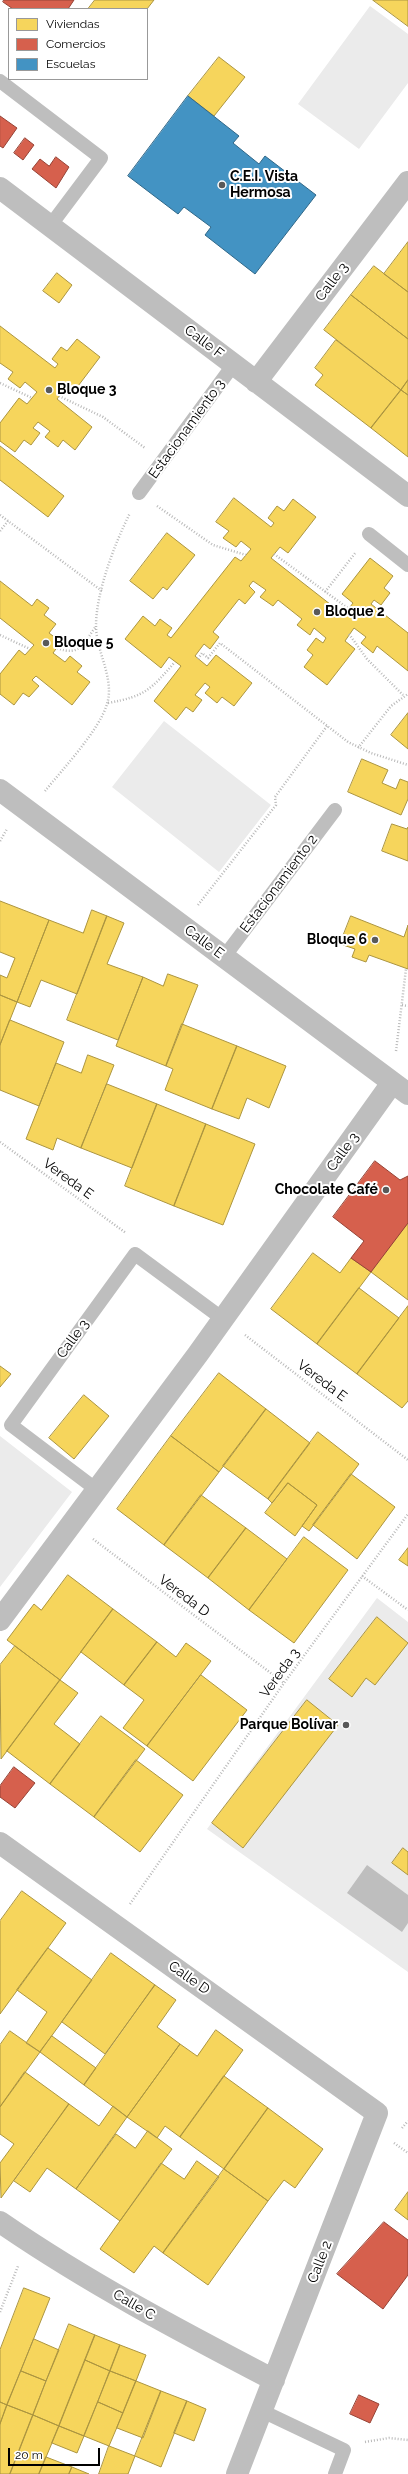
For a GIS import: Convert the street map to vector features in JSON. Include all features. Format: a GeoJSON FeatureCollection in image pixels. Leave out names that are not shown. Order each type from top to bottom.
{"type":"FeatureCollection","features":[{"type":"Feature","properties":{"kind":"street","name":"Calle 3"},"geometry":{"type":"LineString","coordinates":[[256,382],[408,182]]}},
{"type":"Feature","properties":{"kind":"street","name":"Calle F"},"geometry":{"type":"LineString","coordinates":[[0,188],[408,496]]}},
{"type":"Feature","properties":{"kind":"street","name":"Calle E"},"geometry":{"type":"LineString","coordinates":[[0,790],[400,1089]]}},
{"type":"Feature","properties":{"kind":"street","name":"Calle 3"},"geometry":{"type":"LineString","coordinates":[[0,1620],[223,1319],[400,1089]]}},
{"type":"Feature","properties":{"kind":"street","name":"Calle D"},"geometry":{"type":"LineString","coordinates":[[0,1843],[378,2112]]}},
{"type":"Feature","properties":{"kind":"street","name":"Calle 2"},"geometry":{"type":"LineString","coordinates":[[237,2474],[378,2112]]}},
{"type":"Feature","properties":{"kind":"street","name":"Calle C"},"geometry":{"type":"LineString","coordinates":[[0,2222],[27,2240],[137,2306],[274,2380]]}},
{"type":"Feature","properties":{"kind":"lane"},"geometry":{"type":"LineString","coordinates":[[0,81],[101,158],[50,226]]}},
{"type":"Feature","properties":{"kind":"lane","name":"Estacionamiento 3"},"geometry":{"type":"LineString","coordinates":[[139,493],[234,364]]}},
{"type":"Feature","properties":{"kind":"lane"},"geometry":{"type":"LineString","coordinates":[[369,534],[406,560]]}},
{"type":"Feature","properties":{"kind":"lane","name":"Estacionamiento 2"},"geometry":{"type":"LineString","coordinates":[[224,957],[335,810]]}},
{"type":"Feature","properties":{"kind":"lane"},"geometry":{"type":"LineString","coordinates":[[135,1254],[223,1319]]}},
{"type":"Feature","properties":{"kind":"lane","name":"Calle 3"},"geometry":{"type":"LineString","coordinates":[[97,1490],[11,1425],[135,1254]]}},
{"type":"Feature","properties":{"kind":"lane"},"geometry":{"type":"LineString","coordinates":[[262,2411],[344,2450],[335,2474]]}},
{"type":"Feature","properties":{"kind":"path"},"geometry":{"type":"LineString","coordinates":[[0,383],[32,398]]}},
{"type":"Feature","properties":{"kind":"path"},"geometry":{"type":"LineString","coordinates":[[59,396],[103,417],[163,461]]}},
{"type":"Feature","properties":{"kind":"path"},"geometry":{"type":"LineString","coordinates":[[29,811],[97,724],[108,703],[106,676],[96,626],[102,591],[122,527],[139,493],[213,545],[246,555]]}},
{"type":"Feature","properties":{"kind":"path"},"geometry":{"type":"LineString","coordinates":[[0,515],[102,591]]}},
{"type":"Feature","properties":{"kind":"path"},"geometry":{"type":"LineString","coordinates":[[0,531],[8,521]]}},
{"type":"Feature","properties":{"kind":"path"},"geometry":{"type":"LineString","coordinates":[[325,592],[369,534]]}},
{"type":"Feature","properties":{"kind":"path"},"geometry":{"type":"LineString","coordinates":[[274,554],[349,609]]}},
{"type":"Feature","properties":{"kind":"path"},"geometry":{"type":"LineString","coordinates":[[57,648],[67,652],[78,650],[96,626]]}},
{"type":"Feature","properties":{"kind":"path"},"geometry":{"type":"LineString","coordinates":[[349,634],[368,659],[403,695]]}},
{"type":"Feature","properties":{"kind":"path"},"geometry":{"type":"LineString","coordinates":[[0,635],[30,650]]}},
{"type":"Feature","properties":{"kind":"path"},"geometry":{"type":"LineString","coordinates":[[198,659],[202,653],[208,658],[220,643],[327,726],[358,748],[408,765]]}},
{"type":"Feature","properties":{"kind":"path"},"geometry":{"type":"LineString","coordinates":[[108,703],[134,698],[147,692],[175,662]]}},
{"type":"Feature","properties":{"kind":"path"},"geometry":{"type":"LineString","coordinates":[[358,748],[390,706],[403,695],[408,694]]}},
{"type":"Feature","properties":{"kind":"path"},"geometry":{"type":"LineString","coordinates":[[182,926],[276,805],[274,797],[327,726]]}},
{"type":"Feature","properties":{"kind":"path"},"geometry":{"type":"LineString","coordinates":[[400,1089],[402,1005],[406,969]]}},
{"type":"Feature","properties":{"kind":"path"},"geometry":{"type":"LineString","coordinates":[[402,1005],[408,1006]]}},
{"type":"Feature","properties":{"kind":"path","name":"Vereda E"},"geometry":{"type":"LineString","coordinates":[[0,1142],[126,1233],[135,1254]]}},
{"type":"Feature","properties":{"kind":"path","name":"Vereda E"},"geometry":{"type":"LineString","coordinates":[[223,1319],[408,1460]]}},
{"type":"Feature","properties":{"kind":"path","name":"Vereda 3"},"geometry":{"type":"LineString","coordinates":[[115,1925],[284,1683],[408,1514]]}},
{"type":"Feature","properties":{"kind":"path","name":"Vereda D"},"geometry":{"type":"LineString","coordinates":[[72,1524],[284,1683]]}},
{"type":"Feature","properties":{"kind":"path"},"geometry":{"type":"LineString","coordinates":[[362,1576],[408,1610]]}},
{"type":"Feature","properties":{"kind":"path"},"geometry":{"type":"LineString","coordinates":[[0,2312],[27,2240]]}},
{"type":"Feature","properties":{"kind":"path"},"geometry":{"type":"LineString","coordinates":[[344,2450],[364,2442],[389,2438],[408,2440]]}},
{"type":"Feature","properties":{"kind":"shaded area"},"geometry":{"type":"Polygon","coordinates":[[[370,6],[408,34],[408,83],[359,149],[298,104],[370,6]]]}},
{"type":"Feature","properties":{"kind":"shaded area"},"geometry":{"type":"Polygon","coordinates":[[[164,721],[271,805],[219,872],[112,787],[164,721]]]}},
{"type":"Feature","properties":{"kind":"shaded area"},"geometry":{"type":"Polygon","coordinates":[[[0,1436],[72,1492],[0,1587],[0,1436]]]}},
{"type":"Feature","properties":{"kind":"shaded area","name":"Parque Bolívar"},"geometry":{"type":"Polygon","coordinates":[[[377,1598],[408,1622],[408,1972],[207,1829],[377,1598]]]}},
{"type":"Feature","properties":{"kind":"shaded area"},"geometry":{"type":"Polygon","coordinates":[[[367,1865],[408,1895],[408,1923],[402,1932],[347,1893],[367,1865]]]}},
{"type":"Feature","properties":{"kind":"building: Viviendas"},"geometry":{"type":"Polygon","coordinates":[[[95,0],[154,0],[148,8],[89,8],[95,0]]]}},
{"type":"Feature","properties":{"kind":"building: Viviendas"},"geometry":{"type":"Polygon","coordinates":[[[373,0],[408,0],[408,26],[373,0]]]}},
{"type":"Feature","properties":{"kind":"building: Viviendas"},"geometry":{"type":"Polygon","coordinates":[[[219,57],[245,77],[214,116],[188,96],[219,57]]]}},
{"type":"Feature","properties":{"kind":"building: Viviendas"},"geometry":{"type":"Polygon","coordinates":[[[408,242],[408,292],[384,274],[408,242]]]}},
{"type":"Feature","properties":{"kind":"building: Viviendas"},"geometry":{"type":"Polygon","coordinates":[[[374,266],[408,292],[408,339],[351,295],[374,266]]]}},
{"type":"Feature","properties":{"kind":"building: Viviendas"},"geometry":{"type":"Polygon","coordinates":[[[57,273],[72,285],[59,303],[43,291],[57,273]]]}},
{"type":"Feature","properties":{"kind":"building: Viviendas"},"geometry":{"type":"Polygon","coordinates":[[[351,295],[408,339],[408,380],[401,390],[324,330],[351,295]]]}},
{"type":"Feature","properties":{"kind":"building: Viviendas","name":"Bloque 3"},"geometry":{"type":"Polygon","coordinates":[[[0,326],[55,368],[58,364],[52,359],[61,347],[67,351],[77,339],[100,357],[72,394],[65,388],[57,399],[92,427],[75,450],[63,440],[58,447],[45,437],[50,431],[38,422],[33,428],[40,433],[31,445],[24,440],[15,452],[0,441],[0,423],[19,398],[27,404],[37,392],[25,382],[20,388],[8,379],[13,372],[0,363],[0,326]]]}},
{"type":"Feature","properties":{"kind":"building: Viviendas"},"geometry":{"type":"Polygon","coordinates":[[[336,340],[401,390],[371,428],[315,385],[323,375],[315,368],[336,340]]]}},
{"type":"Feature","properties":{"kind":"building: Viviendas"},"geometry":{"type":"Polygon","coordinates":[[[408,380],[408,395],[401,390],[408,380]]]}},
{"type":"Feature","properties":{"kind":"building: Viviendas"},"geometry":{"type":"Polygon","coordinates":[[[401,390],[408,395],[408,457],[371,428],[401,390]]]}},
{"type":"Feature","properties":{"kind":"building: Viviendas"},"geometry":{"type":"Polygon","coordinates":[[[0,446],[64,496],[48,517],[0,480],[0,446]]]}},
{"type":"Feature","properties":{"kind":"building: Viviendas","name":"Bloque 2"},"geometry":{"type":"Polygon","coordinates":[[[234,498],[271,527],[274,523],[268,518],[277,506],[284,511],[293,499],[316,517],[288,553],[280,547],[271,558],[344,615],[353,603],[342,594],[370,558],[393,576],[384,588],[390,593],[381,605],[374,600],[371,604],[408,633],[408,671],[377,646],[373,653],[361,643],[366,637],[354,628],[345,641],[355,649],[327,685],[304,667],[313,655],[307,650],[316,638],[323,643],[326,638],[314,628],[310,635],[297,625],[302,619],[278,600],[273,606],[260,597],[266,590],[253,581],[249,586],[255,592],[245,604],[239,599],[213,632],[219,637],[210,649],[204,644],[195,656],[207,666],[216,655],[252,683],[234,706],[222,697],[217,703],[205,693],[210,687],[205,683],[195,695],[202,700],[193,712],[186,707],[176,720],[154,701],[181,666],[169,657],[161,668],[125,639],[143,616],[155,626],[160,619],[172,628],[167,635],[171,638],[235,557],[241,561],[251,549],[241,541],[236,547],[223,538],[229,531],[216,522],[234,498]]]}},
{"type":"Feature","properties":{"kind":"building: Viviendas"},"geometry":{"type":"Polygon","coordinates":[[[167,533],[195,555],[167,590],[163,587],[153,599],[130,581],[167,533]]]}},
{"type":"Feature","properties":{"kind":"building: Viviendas","name":"Bloque 5"},"geometry":{"type":"Polygon","coordinates":[[[0,581],[32,606],[37,599],[49,608],[44,615],[56,624],[49,633],[61,642],[53,653],[65,662],[70,656],[82,666],[77,672],[90,682],[72,705],[36,676],[32,680],[39,686],[29,697],[23,693],[14,705],[0,694],[0,674],[19,650],[25,655],[34,645],[0,618],[0,581]]]}},
{"type":"Feature","properties":{"kind":"building: Viviendas"},"geometry":{"type":"Polygon","coordinates":[[[408,713],[408,749],[391,735],[408,713]]]}},
{"type":"Feature","properties":{"kind":"building: Viviendas"},"geometry":{"type":"Polygon","coordinates":[[[362,759],[388,770],[382,783],[396,789],[400,779],[408,782],[408,799],[401,815],[348,792],[362,759]]]}},
{"type":"Feature","properties":{"kind":"building: Viviendas"},"geometry":{"type":"Polygon","coordinates":[[[392,824],[407,829],[408,827],[408,861],[382,851],[392,824]]]}},
{"type":"Feature","properties":{"kind":"building: Viviendas"},"geometry":{"type":"Polygon","coordinates":[[[0,901],[49,920],[17,1002],[0,995],[0,975],[7,978],[15,958],[0,952],[0,901]]]}},
{"type":"Feature","properties":{"kind":"building: Viviendas"},"geometry":{"type":"Polygon","coordinates":[[[92,910],[107,916],[77,994],[41,980],[30,1007],[17,1002],[49,920],[83,933],[92,910]]]}},
{"type":"Feature","properties":{"kind":"building: Viviendas"},"geometry":{"type":"Polygon","coordinates":[[[107,916],[124,923],[107,964],[143,977],[118,1040],[67,1020],[107,916]]]}},
{"type":"Feature","properties":{"kind":"building: Viviendas","name":"Bloque 6"},"geometry":{"type":"Polygon","coordinates":[[[351,916],[404,937],[408,925],[408,969],[369,955],[366,962],[352,957],[355,949],[340,944],[351,916]]]}},
{"type":"Feature","properties":{"kind":"building: Viviendas"},"geometry":{"type":"Polygon","coordinates":[[[168,974],[198,985],[166,1066],[116,1046],[143,977],[163,986],[168,974]]]}},
{"type":"Feature","properties":{"kind":"building: Viviendas"},"geometry":{"type":"Polygon","coordinates":[[[0,995],[17,1002],[0,1045],[0,995]]]}},
{"type":"Feature","properties":{"kind":"building: Viviendas"},"geometry":{"type":"Polygon","coordinates":[[[10,1020],[64,1042],[39,1106],[0,1090],[0,1045],[10,1020]]]}},
{"type":"Feature","properties":{"kind":"building: Viviendas"},"geometry":{"type":"Polygon","coordinates":[[[182,1024],[237,1046],[212,1109],[165,1090],[173,1069],[166,1066],[182,1024]]]}},
{"type":"Feature","properties":{"kind":"building: Viviendas"},"geometry":{"type":"Polygon","coordinates":[[[237,1046],[286,1066],[269,1108],[247,1098],[239,1119],[212,1109],[237,1046]]]}},
{"type":"Feature","properties":{"kind":"building: Viviendas"},"geometry":{"type":"Polygon","coordinates":[[[88,1055],[114,1065],[81,1148],[57,1138],[53,1150],[26,1139],[56,1063],[81,1073],[88,1055]]]}},
{"type":"Feature","properties":{"kind":"building: Viviendas"},"geometry":{"type":"Polygon","coordinates":[[[107,1084],[157,1104],[132,1168],[81,1148],[107,1084]]]}},
{"type":"Feature","properties":{"kind":"building: Viviendas"},"geometry":{"type":"Polygon","coordinates":[[[157,1104],[206,1124],[174,1206],[125,1186],[157,1104]]]}},
{"type":"Feature","properties":{"kind":"building: Viviendas"},"geometry":{"type":"Polygon","coordinates":[[[206,1124],[255,1144],[223,1225],[174,1206],[206,1124]]]}},
{"type":"Feature","properties":{"kind":"building: Viviendas"},"geometry":{"type":"Polygon","coordinates":[[[408,1223],[408,1300],[371,1272],[408,1223]]]}},
{"type":"Feature","properties":{"kind":"building: Viviendas"},"geometry":{"type":"Polygon","coordinates":[[[313,1253],[340,1273],[351,1258],[371,1272],[317,1344],[271,1309],[313,1253]]]}},
{"type":"Feature","properties":{"kind":"building: Viviendas"},"geometry":{"type":"Polygon","coordinates":[[[359,1288],[399,1318],[357,1374],[317,1344],[359,1288]]]}},
{"type":"Feature","properties":{"kind":"building: Viviendas"},"geometry":{"type":"Polygon","coordinates":[[[408,1306],[408,1401],[402,1408],[357,1374],[408,1306]]]}},
{"type":"Feature","properties":{"kind":"building: Viviendas"},"geometry":{"type":"Polygon","coordinates":[[[0,1366],[11,1374],[0,1387],[0,1366]]]}},
{"type":"Feature","properties":{"kind":"building: Viviendas"},"geometry":{"type":"Polygon","coordinates":[[[219,1373],[266,1409],[219,1472],[171,1436],[219,1373]]]}},
{"type":"Feature","properties":{"kind":"building: Viviendas"},"geometry":{"type":"Polygon","coordinates":[[[84,1395],[109,1416],[74,1459],[49,1438],[84,1395]]]}},
{"type":"Feature","properties":{"kind":"building: Viviendas"},"geometry":{"type":"Polygon","coordinates":[[[266,1409],[310,1443],[268,1499],[223,1466],[266,1409]]]}},
{"type":"Feature","properties":{"kind":"building: Viviendas"},"geometry":{"type":"Polygon","coordinates":[[[318,1432],[359,1464],[309,1531],[302,1526],[317,1505],[288,1483],[272,1503],[268,1499],[318,1432]]]}},
{"type":"Feature","properties":{"kind":"building: Viviendas"},"geometry":{"type":"Polygon","coordinates":[[[171,1436],[219,1472],[164,1545],[117,1509],[171,1436]]]}},
{"type":"Feature","properties":{"kind":"building: Viviendas"},"geometry":{"type":"Polygon","coordinates":[[[351,1474],[395,1507],[357,1559],[313,1525],[351,1474]]]}},
{"type":"Feature","properties":{"kind":"building: Viviendas"},"geometry":{"type":"Polygon","coordinates":[[[288,1483],[317,1505],[295,1536],[265,1513],[288,1483]]]}},
{"type":"Feature","properties":{"kind":"building: Viviendas"},"geometry":{"type":"Polygon","coordinates":[[[201,1495],[246,1528],[208,1578],[164,1545],[201,1495]]]}},
{"type":"Feature","properties":{"kind":"building: Viviendas"},"geometry":{"type":"Polygon","coordinates":[[[246,1528],[287,1559],[249,1610],[208,1578],[246,1528]]]}},
{"type":"Feature","properties":{"kind":"building: Viviendas"},"geometry":{"type":"Polygon","coordinates":[[[304,1537],[348,1570],[294,1643],[249,1610],[304,1537]]]}},
{"type":"Feature","properties":{"kind":"building: Viviendas"},"geometry":{"type":"Polygon","coordinates":[[[408,1548],[408,1566],[399,1560],[408,1548]]]}},
{"type":"Feature","properties":{"kind":"building: Viviendas"},"geometry":{"type":"Polygon","coordinates":[[[68,1575],[113,1609],[60,1680],[7,1640],[34,1604],[41,1610],[68,1575]]]}},
{"type":"Feature","properties":{"kind":"building: Viviendas"},"geometry":{"type":"Polygon","coordinates":[[[113,1609],[157,1642],[124,1685],[81,1652],[113,1609]]]}},
{"type":"Feature","properties":{"kind":"building: Viviendas"},"geometry":{"type":"Polygon","coordinates":[[[377,1617],[408,1643],[375,1685],[366,1678],[352,1697],[329,1679],[377,1617]]]}},
{"type":"Feature","properties":{"kind":"building: Viviendas"},"geometry":{"type":"Polygon","coordinates":[[[157,1642],[176,1657],[186,1643],[211,1661],[147,1746],[123,1728],[144,1700],[124,1685],[157,1642]]]}},
{"type":"Feature","properties":{"kind":"building: Viviendas"},"geometry":{"type":"Polygon","coordinates":[[[15,1646],[60,1680],[1,1759],[0,1665],[15,1646]]]}},
{"type":"Feature","properties":{"kind":"building: Viviendas"},"geometry":{"type":"Polygon","coordinates":[[[201,1675],[247,1710],[193,1781],[147,1746],[201,1675]]]}},
{"type":"Feature","properties":{"kind":"building: Viviendas"},"geometry":{"type":"Polygon","coordinates":[[[60,1680],[78,1693],[54,1724],[80,1744],[50,1784],[7,1751],[60,1680]]]}},
{"type":"Feature","properties":{"kind":"building: Viviendas"},"geometry":{"type":"Polygon","coordinates":[[[307,1700],[338,1725],[243,1848],[212,1823],[307,1700]]]}},
{"type":"Feature","properties":{"kind":"building: Viviendas"},"geometry":{"type":"Polygon","coordinates":[[[101,1716],[145,1749],[94,1817],[50,1784],[101,1716]]]}},
{"type":"Feature","properties":{"kind":"building: Viviendas"},"geometry":{"type":"Polygon","coordinates":[[[136,1760],[183,1795],[140,1852],[94,1817],[136,1760]]]}},
{"type":"Feature","properties":{"kind":"building: Viviendas"},"geometry":{"type":"Polygon","coordinates":[[[403,1848],[408,1852],[408,1875],[392,1863],[403,1848]]]}},
{"type":"Feature","properties":{"kind":"building: Viviendas"},"geometry":{"type":"Polygon","coordinates":[[[22,1891],[66,1923],[0,2014],[0,1921],[22,1891]]]}},
{"type":"Feature","properties":{"kind":"building: Viviendas"},"geometry":{"type":"Polygon","coordinates":[[[48,1948],[92,1980],[40,2052],[26,2043],[47,2012],[17,1990],[48,1948]]]}},
{"type":"Feature","properties":{"kind":"building: Viviendas"},"geometry":{"type":"Polygon","coordinates":[[[111,1953],[155,1985],[105,2054],[62,2022],[111,1953]]]}},
{"type":"Feature","properties":{"kind":"building: Viviendas"},"geometry":{"type":"Polygon","coordinates":[[[155,1985],[176,2000],[157,2027],[180,2044],[127,2117],[84,2085],[155,1985]]]}},
{"type":"Feature","properties":{"kind":"building: Viviendas"},"geometry":{"type":"Polygon","coordinates":[[[216,2030],[243,2050],[180,2137],[165,2126],[157,2138],[127,2117],[180,2044],[197,2056],[216,2030]]]}},
{"type":"Feature","properties":{"kind":"building: Viviendas"},"geometry":{"type":"Polygon","coordinates":[[[10,2031],[40,2052],[0,2107],[0,2045],[10,2031]]]}},
{"type":"Feature","properties":{"kind":"building: Viviendas"},"geometry":{"type":"Polygon","coordinates":[[[52,2036],[96,2068],[84,2085],[40,2052],[52,2036]]]}},
{"type":"Feature","properties":{"kind":"building: Viviendas"},"geometry":{"type":"Polygon","coordinates":[[[25,2072],[69,2104],[1,2198],[0,2163],[14,2144],[0,2134],[0,2107],[25,2072]]]}},
{"type":"Feature","properties":{"kind":"building: Viviendas"},"geometry":{"type":"Polygon","coordinates":[[[224,2076],[268,2108],[224,2169],[180,2137],[224,2076]]]}},
{"type":"Feature","properties":{"kind":"building: Viviendas"},"geometry":{"type":"Polygon","coordinates":[[[69,2104],[99,2126],[113,2106],[127,2117],[76,2189],[47,2168],[30,2192],[14,2181],[69,2104]]]}},
{"type":"Feature","properties":{"kind":"building: Viviendas"},"geometry":{"type":"Polygon","coordinates":[[[268,2108],[323,2149],[295,2188],[284,2180],[268,2201],[224,2169],[268,2108]]]}},
{"type":"Feature","properties":{"kind":"building: Viviendas"},"geometry":{"type":"Polygon","coordinates":[[[148,2131],[172,2149],[120,2221],[76,2189],[116,2134],[135,2148],[148,2131]]]}},
{"type":"Feature","properties":{"kind":"building: Viviendas"},"geometry":{"type":"Polygon","coordinates":[[[197,2161],[219,2177],[163,2253],[154,2246],[134,2273],[100,2249],[161,2163],[184,2179],[197,2161]]]}},
{"type":"Feature","properties":{"kind":"building: Viviendas"},"geometry":{"type":"Polygon","coordinates":[[[224,2169],[268,2201],[208,2285],[163,2253],[224,2169]]]}},
{"type":"Feature","properties":{"kind":"building: Viviendas"},"geometry":{"type":"Polygon","coordinates":[[[408,2192],[408,2220],[395,2210],[408,2192]]]}},
{"type":"Feature","properties":{"kind":"building: Viviendas"},"geometry":{"type":"Polygon","coordinates":[[[24,2288],[50,2298],[7,2405],[0,2402],[0,2350],[24,2288]]]}},
{"type":"Feature","properties":{"kind":"building: Viviendas"},"geometry":{"type":"Polygon","coordinates":[[[69,2324],[95,2335],[59,2426],[33,2415],[69,2324]]]}},
{"type":"Feature","properties":{"kind":"building: Viviendas"},"geometry":{"type":"Polygon","coordinates":[[[95,2335],[120,2345],[110,2371],[85,2360],[95,2335]]]}},
{"type":"Feature","properties":{"kind":"building: Viviendas"},"geometry":{"type":"Polygon","coordinates":[[[34,2339],[59,2350],[46,2381],[21,2371],[34,2339]]]}},
{"type":"Feature","properties":{"kind":"building: Viviendas"},"geometry":{"type":"Polygon","coordinates":[[[120,2345],[146,2355],[136,2381],[110,2371],[120,2345]]]}},
{"type":"Feature","properties":{"kind":"building: Viviendas"},"geometry":{"type":"Polygon","coordinates":[[[85,2360],[110,2371],[84,2436],[59,2426],[85,2360]]]}},
{"type":"Feature","properties":{"kind":"building: Viviendas"},"geometry":{"type":"Polygon","coordinates":[[[21,2371],[46,2381],[33,2415],[7,2405],[21,2371]]]}},
{"type":"Feature","properties":{"kind":"building: Viviendas"},"geometry":{"type":"Polygon","coordinates":[[[110,2371],[136,2381],[123,2413],[98,2402],[110,2371]]]}},
{"type":"Feature","properties":{"kind":"building: Viviendas"},"geometry":{"type":"Polygon","coordinates":[[[136,2381],[161,2391],[143,2438],[117,2428],[136,2381]]]}},
{"type":"Feature","properties":{"kind":"building: Viviendas"},"geometry":{"type":"Polygon","coordinates":[[[161,2391],[187,2401],[161,2467],[135,2456],[161,2391]]]}},
{"type":"Feature","properties":{"kind":"building: Viviendas"},"geometry":{"type":"Polygon","coordinates":[[[187,2401],[206,2409],[194,2441],[174,2433],[187,2401]]]}},
{"type":"Feature","properties":{"kind":"building: Viviendas"},"geometry":{"type":"Polygon","coordinates":[[[0,2402],[7,2405],[0,2424],[0,2402]]]}},
{"type":"Feature","properties":{"kind":"building: Viviendas"},"geometry":{"type":"Polygon","coordinates":[[[98,2402],[123,2413],[109,2446],[84,2436],[98,2402]]]}},
{"type":"Feature","properties":{"kind":"building: Viviendas"},"geometry":{"type":"Polygon","coordinates":[[[7,2405],[33,2415],[10,2474],[0,2474],[0,2424],[7,2405]]]}},
{"type":"Feature","properties":{"kind":"building: Viviendas"},"geometry":{"type":"Polygon","coordinates":[[[33,2415],[59,2426],[39,2474],[10,2474],[33,2415]]]}},
{"type":"Feature","properties":{"kind":"building: Viviendas"},"geometry":{"type":"Polygon","coordinates":[[[59,2426],[84,2436],[77,2453],[52,2443],[59,2426]]]}},
{"type":"Feature","properties":{"kind":"building: Viviendas"},"geometry":{"type":"Polygon","coordinates":[[[109,2446],[135,2456],[128,2474],[99,2474],[109,2446]]]}},
{"type":"Feature","properties":{"kind":"building: Viviendas"},"geometry":{"type":"Polygon","coordinates":[[[46,2457],[72,2467],[69,2474],[39,2474],[46,2457]]]}},
{"type":"Feature","properties":{"kind":"building: Viviendas"},"geometry":{"type":"Polygon","coordinates":[[[72,2467],[89,2474],[69,2474],[72,2467]]]}},
{"type":"Feature","properties":{"kind":"building: Comercios"},"geometry":{"type":"Polygon","coordinates":[[[4,0],[74,0],[69,8],[12,8],[3,2],[4,0]]]}},
{"type":"Feature","properties":{"kind":"building: Comercios"},"geometry":{"type":"Polygon","coordinates":[[[0,116],[17,128],[3,148],[0,146],[0,116]]]}},
{"type":"Feature","properties":{"kind":"building: Comercios"},"geometry":{"type":"Polygon","coordinates":[[[25,138],[34,145],[23,160],[14,153],[25,138]]]}},
{"type":"Feature","properties":{"kind":"building: Comercios"},"geometry":{"type":"Polygon","coordinates":[[[56,157],[69,167],[56,188],[32,169],[40,159],[49,166],[56,157]]]}},
{"type":"Feature","properties":{"kind":"building: Comercios"},"geometry":{"type":"Polygon","coordinates":[[[375,1161],[400,1180],[408,1176],[408,1223],[371,1272],[351,1258],[364,1241],[333,1217],[375,1161]]]}},
{"type":"Feature","properties":{"kind":"building: Comercios"},"geometry":{"type":"Polygon","coordinates":[[[14,1767],[35,1783],[15,1808],[0,1797],[0,1786],[14,1767]]]}},
{"type":"Feature","properties":{"kind":"building: Comercios"},"geometry":{"type":"Polygon","coordinates":[[[384,2222],[408,2240],[408,2275],[383,2309],[337,2274],[384,2222]]]}},
{"type":"Feature","properties":{"kind":"building: Comercios"},"geometry":{"type":"Polygon","coordinates":[[[359,2395],[379,2404],[370,2423],[350,2414],[359,2395]]]}},
{"type":"Feature","properties":{"kind":"building: Escuelas","name":"C.E.I. Vista Hermosa"},"geometry":{"type":"Polygon","coordinates":[[[188,96],[239,136],[233,143],[259,164],[265,156],[316,195],[255,274],[205,235],[211,227],[184,207],[178,214],[128,176],[188,96]]]}},
{"type":"Feature","properties":{"kind":"place","name":"C.E.I. Vista Hermosa"},"geometry":{"type":"Point","coordinates":[222,185]}},
{"type":"Feature","properties":{"kind":"place","name":"Bloque 3"},"geometry":{"type":"Point","coordinates":[49,390]}},
{"type":"Feature","properties":{"kind":"place","name":"Bloque 2"},"geometry":{"type":"Point","coordinates":[317,612]}},
{"type":"Feature","properties":{"kind":"place","name":"Bloque 5"},"geometry":{"type":"Point","coordinates":[46,643]}},
{"type":"Feature","properties":{"kind":"place","name":"Bloque 6"},"geometry":{"type":"Point","coordinates":[375,940]}},
{"type":"Feature","properties":{"kind":"place","name":"Chocolate Café"},"geometry":{"type":"Point","coordinates":[386,1190]}},
{"type":"Feature","properties":{"kind":"place","name":"Parque Bolívar"},"geometry":{"type":"Point","coordinates":[346,1725]}}]}
